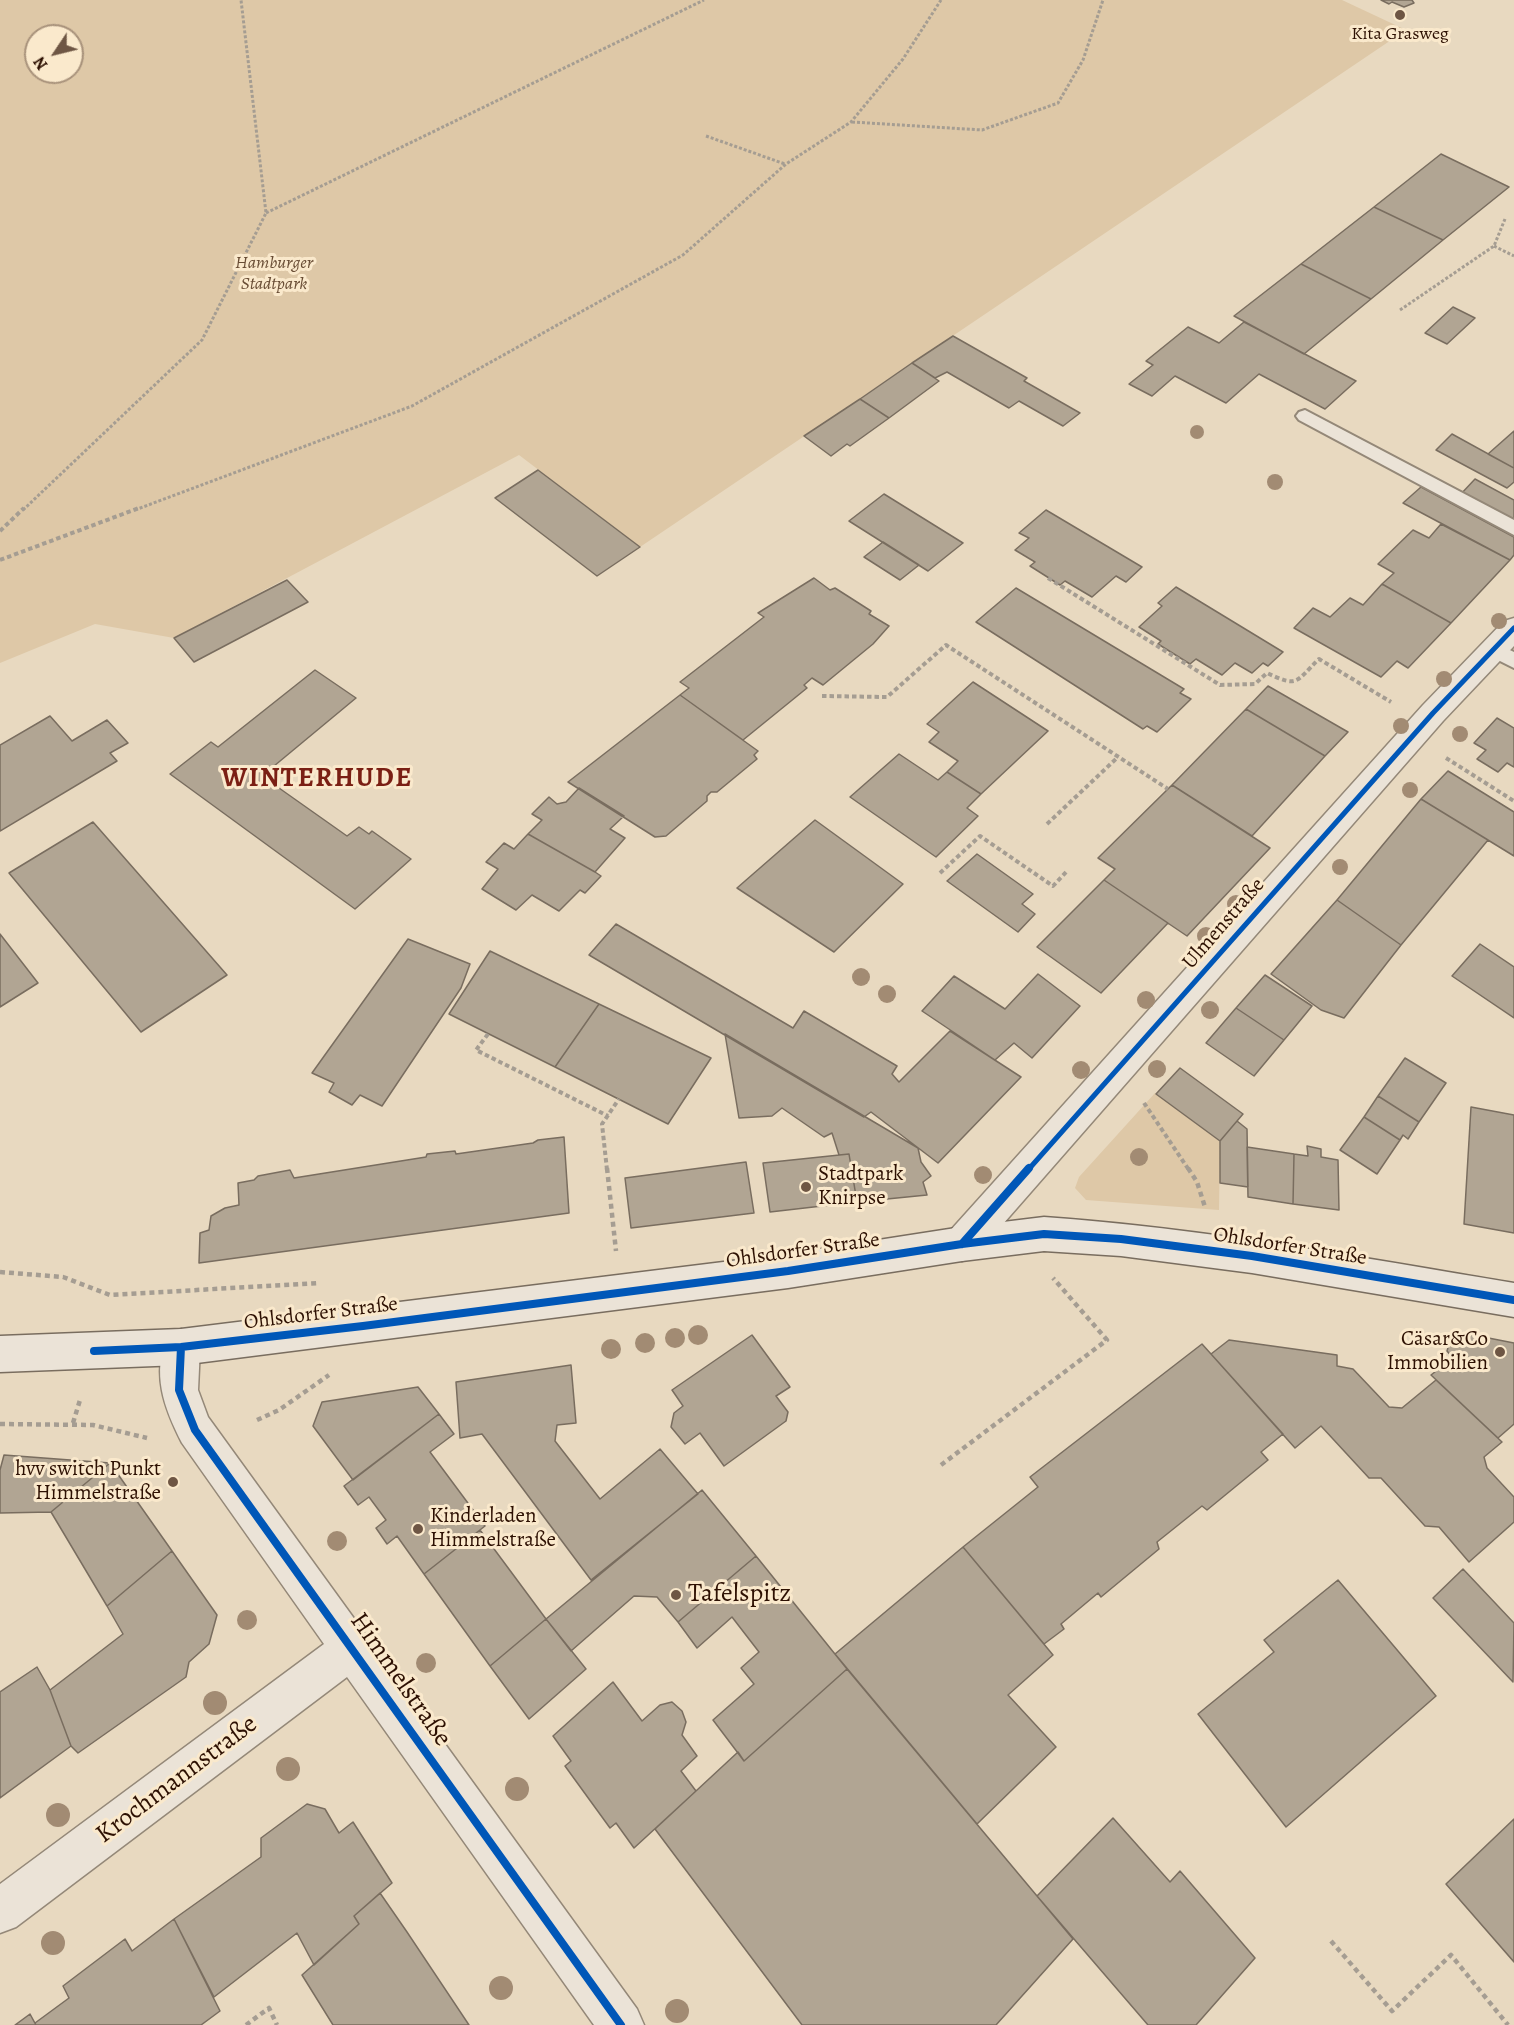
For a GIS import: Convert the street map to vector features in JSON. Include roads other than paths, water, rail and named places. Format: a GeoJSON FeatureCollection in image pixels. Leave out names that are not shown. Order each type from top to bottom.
{"type":"FeatureCollection","features":[{"type":"Feature","properties":{"kind":"street","name":"Ulmenstraße"},"geometry":{"type":"LineString","coordinates":[[962,1244],[1418,730],[1507,646]]}},
{"type":"Feature","properties":{"kind":"street","name":"Ohlsdorfer Straße"},"geometry":{"type":"LineString","coordinates":[[0,1354],[181,1347],[776,1273],[962,1244],[1044,1234],[1121,1239],[1252,1256],[1514,1300]]}},
{"type":"Feature","properties":{"kind":"street","name":"Himmelstraße"},"geometry":{"type":"LineString","coordinates":[[181,1347],[177,1388],[183,1407],[195,1430],[621,2025]]}},
{"type":"Feature","properties":{"kind":"street","name":"Krochmannstraße"},"geometry":{"type":"LineString","coordinates":[[0,1911],[353,1648]]}},
{"type":"Feature","properties":{"kind":"lane"},"geometry":{"type":"LineString","coordinates":[[1305,416],[1514,528]]}},
{"type":"Feature","properties":{"kind":"place","name":"Kita Grasweg"},"geometry":{"type":"Point","coordinates":[1400,15]}},
{"type":"Feature","properties":{"kind":"place","name":"Stadtpark Knirpse"},"geometry":{"type":"Point","coordinates":[806,1187]}},
{"type":"Feature","properties":{"kind":"place","name":"Cäsar&Co Immobilien"},"geometry":{"type":"Point","coordinates":[1500,1352]}},
{"type":"Feature","properties":{"kind":"place","name":"hvv switch Punkt Himmelstraße"},"geometry":{"type":"Point","coordinates":[173,1482]}},
{"type":"Feature","properties":{"kind":"place","name":"Kinderladen Himmelstraße"},"geometry":{"type":"Point","coordinates":[418,1529]}},
{"type":"Feature","properties":{"kind":"place","name":"Tafelspitz"},"geometry":{"type":"Point","coordinates":[676,1595]}},
{"type":"Feature","properties":{"kind":"district","name":"WINTERHUDE"},"geometry":{"type":"Point","coordinates":[317,779]}},
{"type":"Feature","properties":{"kind":"park label","name":"Hamburger Stadtpark"},"geometry":{"type":"Point","coordinates":[274,274]}}]}
